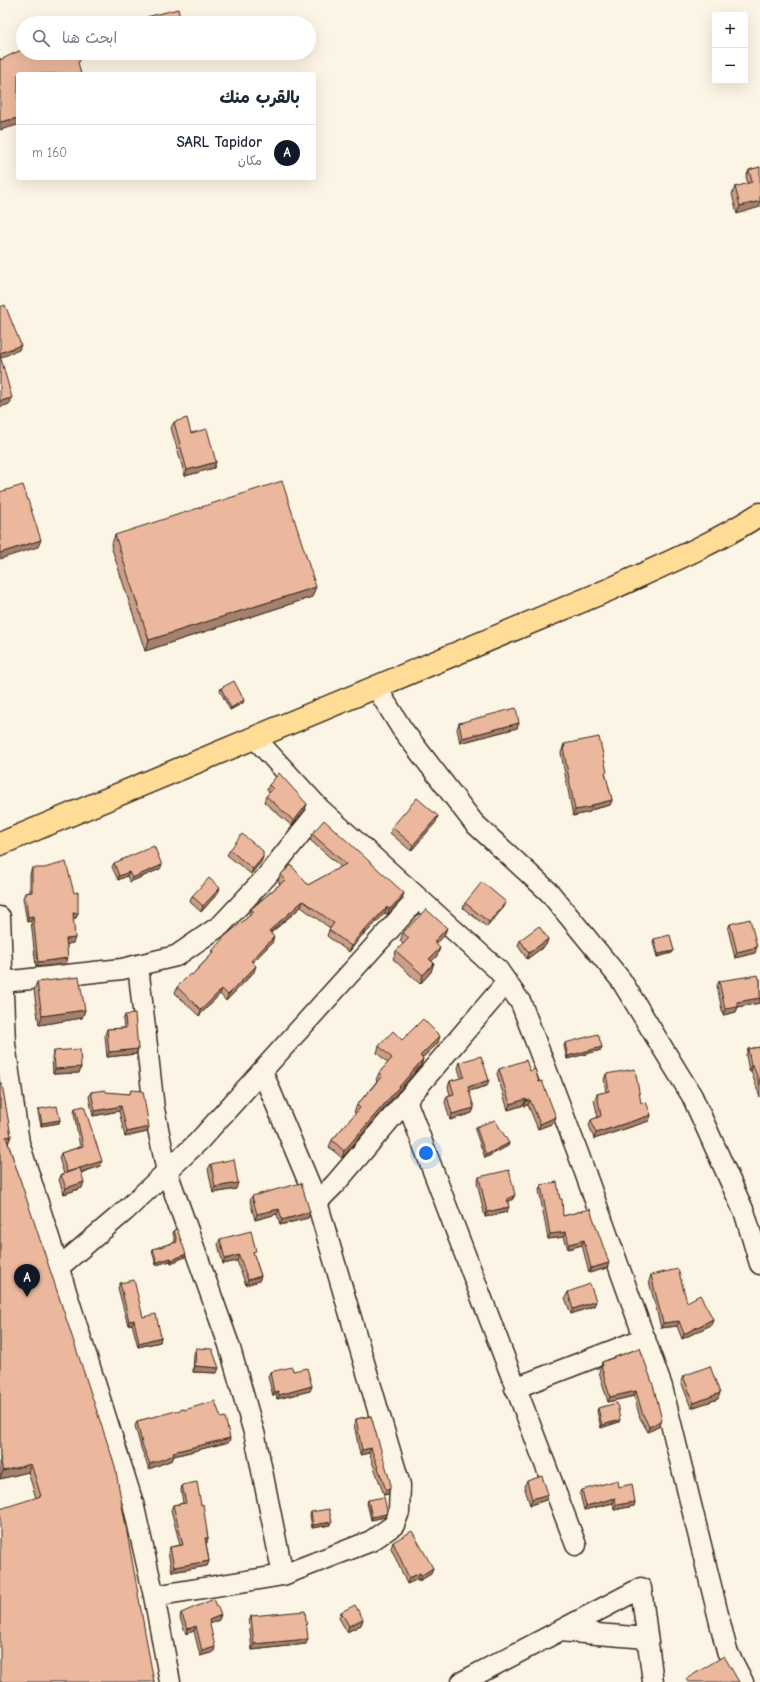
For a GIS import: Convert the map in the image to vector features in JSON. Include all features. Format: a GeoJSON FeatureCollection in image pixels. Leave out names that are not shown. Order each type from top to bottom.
{"type":"FeatureCollection","features":[{"type":"Feature","properties":{"kind":"main road"},"geometry":{"type":"LineString","coordinates":[[0,844],[606,591],[682,557],[738,528],[760,514]]}},
{"type":"Feature","properties":{"kind":"street"},"geometry":{"type":"LineString","coordinates":[[376,687],[402,729],[474,823],[549,892],[621,980],[692,1096],[745,1214],[760,1264]]}},
{"type":"Feature","properties":{"kind":"street"},"geometry":{"type":"LineString","coordinates":[[255,738],[320,809],[498,970],[521,1003],[578,1152],[662,1387],[727,1651],[742,1682]]}},
{"type":"Feature","properties":{"kind":"street"},"geometry":{"type":"LineString","coordinates":[[2,982],[122,969],[176,956],[221,926],[266,877],[320,809]]}},
{"type":"Feature","properties":{"kind":"street"},"geometry":{"type":"LineString","coordinates":[[58,1268],[125,1211],[198,1142],[418,898]]}},
{"type":"Feature","properties":{"kind":"street"},"geometry":{"type":"LineString","coordinates":[[0,917],[5,1044],[19,1143],[133,1503],[154,1596],[170,1682]]}},
{"type":"Feature","properties":{"kind":"street"},"geometry":{"type":"LineString","coordinates":[[138,965],[154,1109],[167,1172],[233,1360],[255,1436],[283,1575]]}},
{"type":"Feature","properties":{"kind":"street"},"geometry":{"type":"LineString","coordinates":[[317,1202],[335,1184],[507,982]]}},
{"type":"Feature","properties":{"kind":"street"},"geometry":{"type":"LineString","coordinates":[[154,1596],[283,1575],[371,1541],[394,1525],[399,1512],[400,1485],[317,1202],[262,1071]]}},
{"type":"Feature","properties":{"kind":"street"},"geometry":{"type":"LineString","coordinates":[[406,1100],[576,1545]]}},
{"type":"Feature","properties":{"kind":"street"},"geometry":{"type":"LineString","coordinates":[[515,1388],[644,1338]]}},
{"type":"Feature","properties":{"kind":"street"},"geometry":{"type":"LineString","coordinates":[[462,1682],[641,1588],[653,1682]]}},
{"type":"Feature","properties":{"kind":"street"},"geometry":{"type":"LineString","coordinates":[[559,1631],[647,1638]]}},
{"type":"Feature","properties":{"kind":"building"},"geometry":{"type":"Polygon","coordinates":[[[178,9],[180,16],[150,16],[178,9]]]}},
{"type":"Feature","properties":{"kind":"building"},"geometry":{"type":"Polygon","coordinates":[[[16,52],[16,60],[80,60],[78,62],[80,72],[16,72],[16,118],[0,122],[0,60],[16,52]]]}},
{"type":"Feature","properties":{"kind":"building"},"geometry":{"type":"Polygon","coordinates":[[[760,167],[760,201],[740,206],[735,187],[752,182],[749,170],[760,167]]]}},
{"type":"Feature","properties":{"kind":"building"},"geometry":{"type":"Polygon","coordinates":[[[5,305],[21,345],[0,353],[0,307],[5,305]]]}},
{"type":"Feature","properties":{"kind":"building"},"geometry":{"type":"Polygon","coordinates":[[[0,355],[12,398],[0,401],[0,355]]]}},
{"type":"Feature","properties":{"kind":"building"},"geometry":{"type":"Polygon","coordinates":[[[187,418],[191,433],[207,429],[216,462],[187,470],[174,422],[187,418]]]}},
{"type":"Feature","properties":{"kind":"building"},"geometry":{"type":"Polygon","coordinates":[[[282,481],[316,587],[149,640],[115,535],[282,481]]]}},
{"type":"Feature","properties":{"kind":"building"},"geometry":{"type":"Polygon","coordinates":[[[23,485],[41,540],[0,553],[0,492],[23,485]]]}},
{"type":"Feature","properties":{"kind":"building"},"geometry":{"type":"Polygon","coordinates":[[[234,681],[244,700],[231,708],[221,688],[234,681]]]}},
{"type":"Feature","properties":{"kind":"building"},"geometry":{"type":"Polygon","coordinates":[[[516,708],[519,723],[462,738],[459,723],[516,708]]]}},
{"type":"Feature","properties":{"kind":"building"},"geometry":{"type":"Polygon","coordinates":[[[599,737],[612,800],[592,805],[592,807],[575,810],[563,747],[565,747],[564,744],[599,737]]]}},
{"type":"Feature","properties":{"kind":"building"},"geometry":{"type":"Polygon","coordinates":[[[279,773],[307,804],[294,821],[266,796],[273,789],[269,785],[279,773]]]}},
{"type":"Feature","properties":{"kind":"building"},"geometry":{"type":"Polygon","coordinates":[[[417,798],[438,816],[413,845],[392,827],[417,798]]]}},
{"type":"Feature","properties":{"kind":"building"},"geometry":{"type":"Polygon","coordinates":[[[324,820],[404,893],[392,907],[389,909],[387,907],[366,929],[365,928],[351,946],[329,930],[334,923],[303,901],[269,931],[274,937],[251,961],[256,966],[228,995],[222,989],[201,1010],[177,987],[190,974],[192,975],[214,952],[213,950],[224,937],[254,912],[251,909],[285,880],[280,875],[291,865],[308,885],[346,864],[312,834],[324,820]]]}},
{"type":"Feature","properties":{"kind":"building"},"geometry":{"type":"Polygon","coordinates":[[[242,834],[263,851],[263,857],[253,869],[230,850],[242,834]]]}},
{"type":"Feature","properties":{"kind":"building"},"geometry":{"type":"Polygon","coordinates":[[[154,846],[162,865],[132,878],[129,872],[119,876],[114,863],[154,846]]]}},
{"type":"Feature","properties":{"kind":"building"},"geometry":{"type":"Polygon","coordinates":[[[66,862],[74,893],[78,892],[78,913],[73,913],[75,938],[66,939],[68,958],[38,962],[33,916],[28,917],[25,893],[32,892],[32,868],[44,868],[66,862]]]}},
{"type":"Feature","properties":{"kind":"building"},"geometry":{"type":"Polygon","coordinates":[[[209,878],[220,888],[203,906],[192,896],[209,878]]]}},
{"type":"Feature","properties":{"kind":"building"},"geometry":{"type":"Polygon","coordinates":[[[482,882],[506,902],[489,922],[465,903],[482,882]]]}},
{"type":"Feature","properties":{"kind":"building"},"geometry":{"type":"Polygon","coordinates":[[[426,909],[447,928],[434,942],[440,948],[429,959],[434,963],[423,975],[396,951],[409,938],[403,933],[426,909]]]}},
{"type":"Feature","properties":{"kind":"building"},"geometry":{"type":"Polygon","coordinates":[[[750,919],[757,947],[737,952],[730,924],[750,919]]]}},
{"type":"Feature","properties":{"kind":"building"},"geometry":{"type":"Polygon","coordinates":[[[539,926],[548,939],[529,953],[520,940],[539,926]]]}},
{"type":"Feature","properties":{"kind":"building"},"geometry":{"type":"Polygon","coordinates":[[[670,935],[674,951],[658,954],[654,939],[670,935]]]}},
{"type":"Feature","properties":{"kind":"building"},"geometry":{"type":"Polygon","coordinates":[[[758,975],[760,979],[760,998],[737,1002],[738,1007],[725,1009],[719,981],[758,975]]]}},
{"type":"Feature","properties":{"kind":"building"},"geometry":{"type":"Polygon","coordinates":[[[79,977],[85,1010],[42,1016],[37,982],[79,977]]]}},
{"type":"Feature","properties":{"kind":"building"},"geometry":{"type":"Polygon","coordinates":[[[135,1014],[138,1049],[109,1052],[107,1029],[126,1028],[125,1015],[135,1014]]]}},
{"type":"Feature","properties":{"kind":"building"},"geometry":{"type":"Polygon","coordinates":[[[423,1019],[440,1036],[420,1056],[423,1059],[344,1151],[332,1140],[360,1108],[357,1105],[382,1076],[379,1073],[392,1058],[379,1046],[393,1031],[402,1040],[423,1019]]]}},
{"type":"Feature","properties":{"kind":"building"},"geometry":{"type":"Polygon","coordinates":[[[598,1034],[602,1047],[568,1056],[565,1043],[598,1034]]]}},
{"type":"Feature","properties":{"kind":"building"},"geometry":{"type":"Polygon","coordinates":[[[760,1047],[760,1085],[753,1065],[751,1065],[748,1049],[760,1047]]]}},
{"type":"Feature","properties":{"kind":"building"},"geometry":{"type":"Polygon","coordinates":[[[80,1049],[81,1067],[55,1069],[54,1051],[80,1049]]]}},
{"type":"Feature","properties":{"kind":"building"},"geometry":{"type":"Polygon","coordinates":[[[481,1056],[489,1080],[468,1087],[474,1108],[452,1114],[447,1096],[454,1094],[450,1081],[464,1077],[460,1062],[481,1056]]]}},
{"type":"Feature","properties":{"kind":"building"},"geometry":{"type":"Polygon","coordinates":[[[526,1060],[530,1071],[535,1069],[539,1082],[542,1081],[556,1117],[540,1124],[530,1100],[526,1101],[526,1099],[510,1104],[499,1069],[526,1060]]]}},
{"type":"Feature","properties":{"kind":"building"},"geometry":{"type":"Polygon","coordinates":[[[635,1069],[641,1103],[646,1102],[651,1115],[596,1133],[591,1120],[601,1116],[597,1094],[609,1091],[606,1074],[635,1069]]]}},
{"type":"Feature","properties":{"kind":"building"},"geometry":{"type":"Polygon","coordinates":[[[0,1084],[2,1084],[11,1136],[6,1137],[115,1466],[154,1682],[0,1682],[0,1509],[41,1496],[31,1464],[3,1471],[0,1457],[0,1084]]]}},
{"type":"Feature","properties":{"kind":"building"},"geometry":{"type":"Polygon","coordinates":[[[105,1090],[106,1092],[130,1094],[131,1090],[143,1091],[149,1127],[127,1132],[121,1106],[95,1111],[91,1092],[105,1090]]]}},
{"type":"Feature","properties":{"kind":"building"},"geometry":{"type":"Polygon","coordinates":[[[57,1106],[60,1120],[42,1123],[39,1109],[57,1106]]]}},
{"type":"Feature","properties":{"kind":"building"},"geometry":{"type":"Polygon","coordinates":[[[84,1106],[102,1161],[67,1172],[61,1153],[83,1146],[75,1108],[84,1106]]]}},
{"type":"Feature","properties":{"kind":"building"},"geometry":{"type":"Polygon","coordinates":[[[495,1120],[509,1143],[486,1155],[476,1127],[495,1120]]]}},
{"type":"Feature","properties":{"kind":"building"},"geometry":{"type":"Polygon","coordinates":[[[234,1159],[238,1183],[215,1187],[211,1164],[234,1159]]]}},
{"type":"Feature","properties":{"kind":"building"},"geometry":{"type":"Polygon","coordinates":[[[80,1168],[84,1182],[66,1188],[61,1175],[80,1168]]]}},
{"type":"Feature","properties":{"kind":"building"},"geometry":{"type":"Polygon","coordinates":[[[509,1170],[515,1195],[507,1199],[509,1207],[487,1212],[479,1177],[509,1170]]]}},
{"type":"Feature","properties":{"kind":"building"},"geometry":{"type":"Polygon","coordinates":[[[557,1182],[560,1199],[562,1199],[563,1216],[590,1209],[609,1263],[591,1268],[584,1240],[569,1244],[566,1232],[550,1234],[541,1185],[557,1182]]]}},
{"type":"Feature","properties":{"kind":"building"},"geometry":{"type":"Polygon","coordinates":[[[301,1183],[310,1212],[282,1220],[279,1209],[257,1214],[252,1196],[301,1183]]]}},
{"type":"Feature","properties":{"kind":"building"},"geometry":{"type":"Polygon","coordinates":[[[177,1229],[186,1254],[172,1260],[171,1258],[157,1262],[153,1249],[177,1242],[174,1230],[177,1229]]]}},
{"type":"Feature","properties":{"kind":"building"},"geometry":{"type":"Polygon","coordinates":[[[251,1231],[256,1251],[253,1252],[261,1276],[248,1280],[239,1255],[225,1259],[220,1239],[251,1231]]]}},
{"type":"Feature","properties":{"kind":"building"},"geometry":{"type":"Polygon","coordinates":[[[678,1269],[687,1302],[700,1295],[713,1319],[684,1334],[679,1321],[663,1323],[651,1275],[678,1269]]]}},
{"type":"Feature","properties":{"kind":"building"},"geometry":{"type":"Polygon","coordinates":[[[134,1280],[143,1317],[156,1314],[161,1337],[139,1343],[134,1320],[129,1321],[120,1283],[134,1280]]]}},
{"type":"Feature","properties":{"kind":"building"},"geometry":{"type":"Polygon","coordinates":[[[590,1284],[596,1301],[573,1309],[568,1292],[590,1284]]]}},
{"type":"Feature","properties":{"kind":"building"},"geometry":{"type":"Polygon","coordinates":[[[196,1348],[212,1349],[219,1368],[195,1366],[196,1348]]]}},
{"type":"Feature","properties":{"kind":"building"},"geometry":{"type":"Polygon","coordinates":[[[640,1348],[653,1385],[662,1420],[649,1427],[642,1412],[636,1391],[610,1397],[601,1366],[603,1366],[602,1362],[640,1348]]]}},
{"type":"Feature","properties":{"kind":"building"},"geometry":{"type":"Polygon","coordinates":[[[710,1366],[720,1393],[694,1403],[683,1376],[710,1366]]]}},
{"type":"Feature","properties":{"kind":"building"},"geometry":{"type":"Polygon","coordinates":[[[292,1367],[293,1371],[307,1368],[312,1386],[279,1395],[278,1391],[274,1392],[270,1372],[292,1367]]]}},
{"type":"Feature","properties":{"kind":"building"},"geometry":{"type":"Polygon","coordinates":[[[215,1401],[221,1418],[225,1417],[230,1438],[173,1452],[174,1455],[150,1464],[142,1444],[137,1421],[215,1401]]]}},
{"type":"Feature","properties":{"kind":"building"},"geometry":{"type":"Polygon","coordinates":[[[617,1403],[620,1420],[602,1425],[598,1408],[617,1403]]]}},
{"type":"Feature","properties":{"kind":"building"},"geometry":{"type":"Polygon","coordinates":[[[371,1416],[390,1481],[390,1489],[386,1490],[371,1448],[362,1450],[356,1419],[371,1416]]]}},
{"type":"Feature","properties":{"kind":"building"},"geometry":{"type":"Polygon","coordinates":[[[542,1476],[548,1494],[532,1499],[527,1481],[542,1476]]]}},
{"type":"Feature","properties":{"kind":"building"},"geometry":{"type":"Polygon","coordinates":[[[618,1480],[619,1487],[632,1484],[635,1502],[616,1505],[615,1498],[586,1506],[582,1490],[618,1480]]]}},
{"type":"Feature","properties":{"kind":"building"},"geometry":{"type":"Polygon","coordinates":[[[197,1482],[201,1505],[203,1504],[208,1538],[205,1538],[209,1561],[174,1567],[170,1547],[183,1545],[173,1505],[186,1503],[182,1485],[197,1482]]]}},
{"type":"Feature","properties":{"kind":"building"},"geometry":{"type":"Polygon","coordinates":[[[384,1497],[387,1511],[386,1514],[372,1517],[368,1500],[384,1497]]]}},
{"type":"Feature","properties":{"kind":"building"},"geometry":{"type":"Polygon","coordinates":[[[329,1509],[332,1522],[313,1525],[311,1512],[329,1509]]]}},
{"type":"Feature","properties":{"kind":"building"},"geometry":{"type":"Polygon","coordinates":[[[412,1531],[433,1568],[422,1575],[420,1573],[409,1578],[393,1542],[412,1531]]]}},
{"type":"Feature","properties":{"kind":"building"},"geometry":{"type":"Polygon","coordinates":[[[214,1599],[221,1615],[209,1620],[215,1647],[202,1651],[196,1626],[188,1629],[181,1613],[214,1599]]]}},
{"type":"Feature","properties":{"kind":"building"},"geometry":{"type":"Polygon","coordinates":[[[355,1605],[363,1619],[349,1626],[341,1612],[355,1605]]]}},
{"type":"Feature","properties":{"kind":"building"},"geometry":{"type":"Polygon","coordinates":[[[305,1611],[308,1639],[254,1644],[251,1616],[305,1611]]]}},
{"type":"Feature","properties":{"kind":"building"},"geometry":{"type":"Polygon","coordinates":[[[724,1656],[739,1682],[688,1682],[686,1679],[724,1656]]]}},
{"type":"Feature","properties":{"kind":"place","name":"SARL Tapidor"},"geometry":{"type":"Point","coordinates":[27,1297]}}]}
